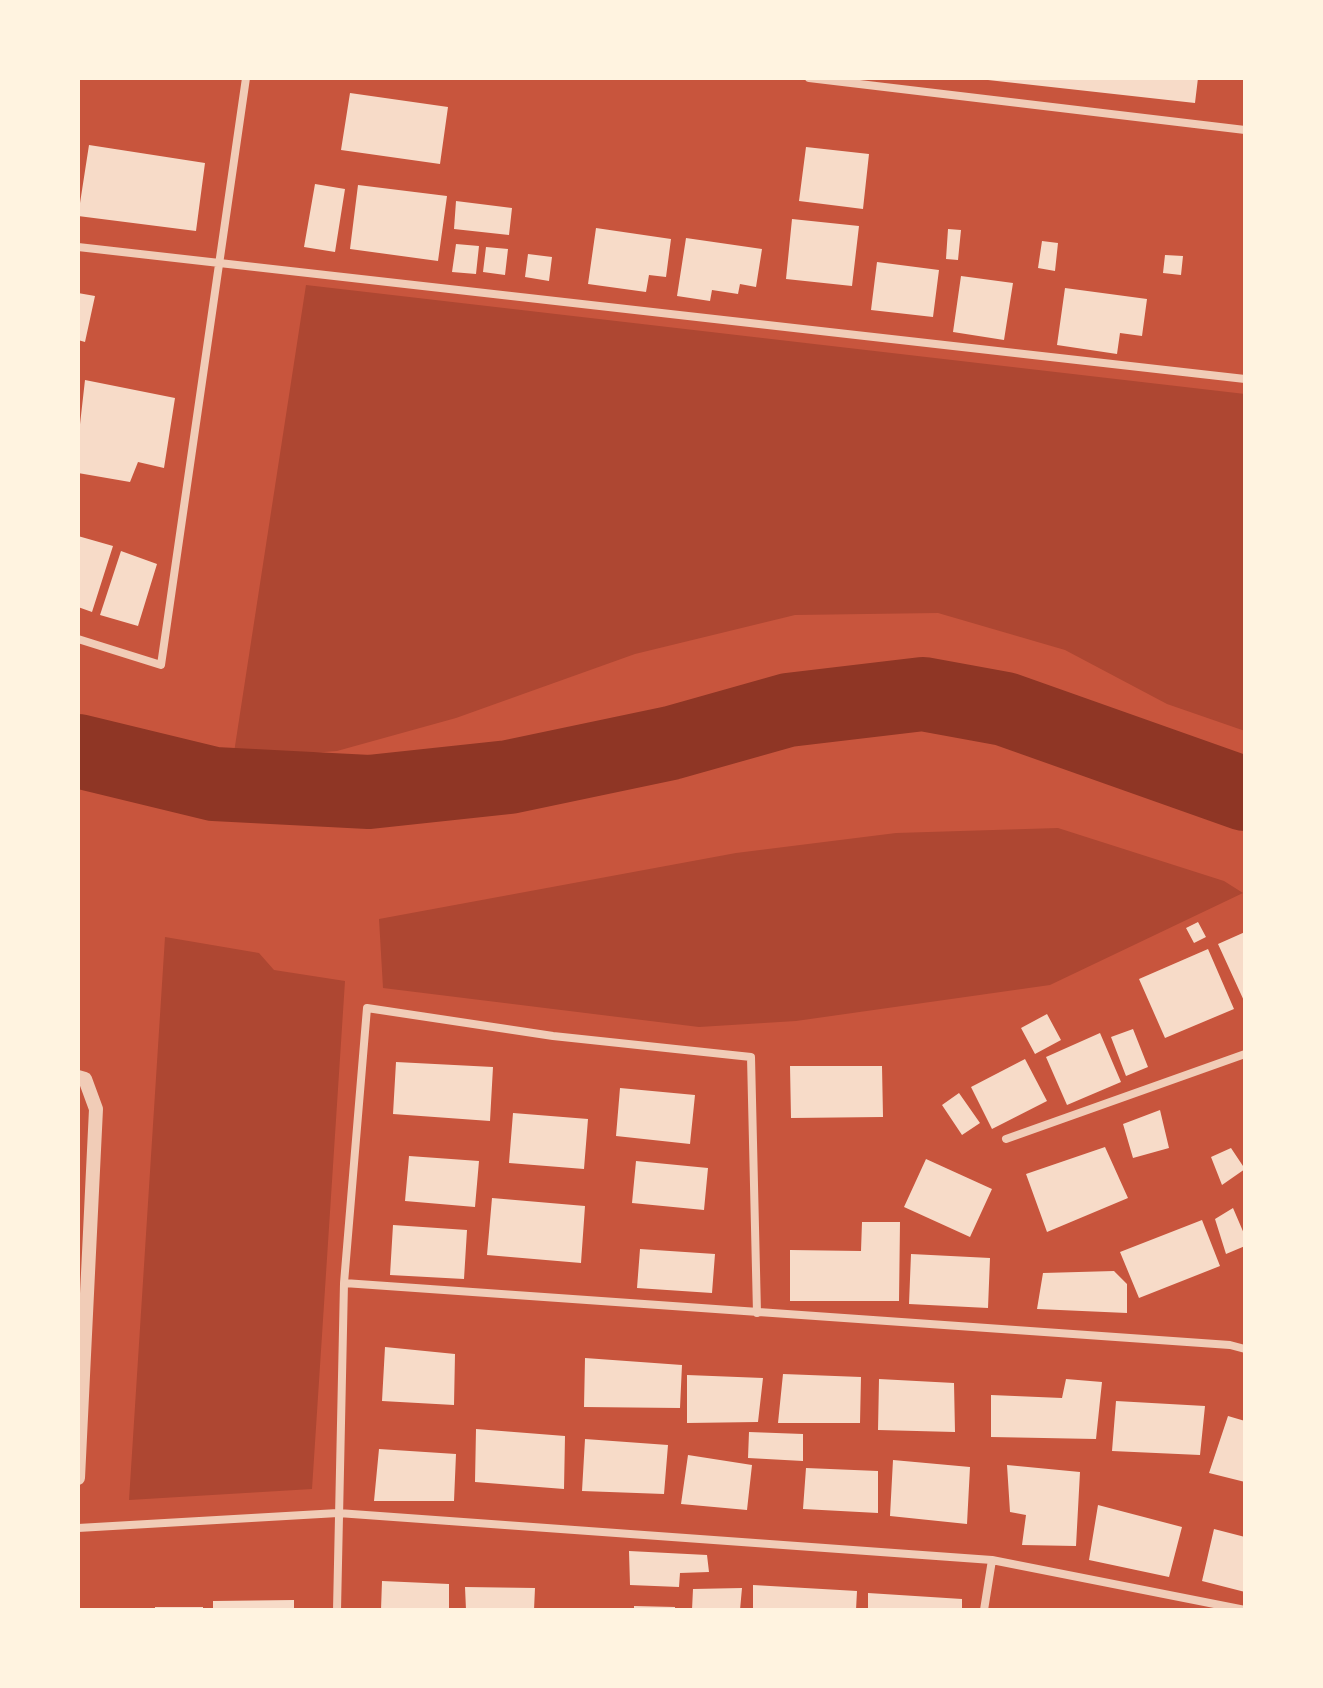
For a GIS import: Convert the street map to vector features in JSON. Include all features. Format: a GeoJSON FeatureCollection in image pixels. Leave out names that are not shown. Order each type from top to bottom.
{"type":"FeatureCollection","features":[{"type":"Feature","properties":{"kind":"street"},"geometry":{"type":"LineString","coordinates":[[78,639],[161,665],[246,78]]}},
{"type":"Feature","properties":{"kind":"street"},"geometry":{"type":"LineString","coordinates":[[809,78],[1245,130]]}},
{"type":"Feature","properties":{"kind":"street"},"geometry":{"type":"LineString","coordinates":[[78,247],[1245,379]]}},
{"type":"Feature","properties":{"kind":"street"},"geometry":{"type":"LineString","coordinates":[[337,1610],[344,1283],[367,1008],[553,1036],[751,1057],[757,1313]]}},
{"type":"Feature","properties":{"kind":"street"},"geometry":{"type":"LineString","coordinates":[[1006,1139],[1245,1054]]}},
{"type":"Feature","properties":{"kind":"street"},"geometry":{"type":"LineString","coordinates":[[78,1077],[85,1079],[96,1109],[78,1478]]}},
{"type":"Feature","properties":{"kind":"street"},"geometry":{"type":"LineString","coordinates":[[344,1283],[1230,1345],[1245,1349]]}},
{"type":"Feature","properties":{"kind":"street"},"geometry":{"type":"LineString","coordinates":[[78,1528],[338,1513],[992,1560],[1245,1610]]}},
{"type":"Feature","properties":{"kind":"street"},"geometry":{"type":"LineString","coordinates":[[984,1610],[992,1560]]}},
{"type":"Feature","properties":{"kind":"shaded area"},"geometry":{"type":"Polygon","coordinates":[[[306,285],[1245,394],[1245,731],[1167,704],[1065,650],[938,613],[795,615],[635,654],[456,718],[337,751],[233,759],[306,285]]]}},
{"type":"Feature","properties":{"kind":"shaded area"},"geometry":{"type":"Polygon","coordinates":[[[1058,828],[1224,881],[1243,893],[1050,985],[796,1021],[699,1027],[383,988],[379,919],[736,853],[896,833],[1058,828]]]}},
{"type":"Feature","properties":{"kind":"shaded area"},"geometry":{"type":"Polygon","coordinates":[[[165,937],[259,953],[274,970],[345,981],[312,1489],[129,1500],[165,937]]]}},
{"type":"Feature","properties":{"kind":"building"},"geometry":{"type":"Polygon","coordinates":[[[989,78],[1198,78],[1195,103],[989,78]]]}},
{"type":"Feature","properties":{"kind":"building"},"geometry":{"type":"Polygon","coordinates":[[[350,93],[448,107],[440,164],[341,150],[350,93]]]}},
{"type":"Feature","properties":{"kind":"building"},"geometry":{"type":"Polygon","coordinates":[[[89,145],[205,163],[196,231],[78,216],[89,145]]]}},
{"type":"Feature","properties":{"kind":"building"},"geometry":{"type":"Polygon","coordinates":[[[806,147],[869,154],[863,209],[799,201],[806,147]]]}},
{"type":"Feature","properties":{"kind":"building"},"geometry":{"type":"Polygon","coordinates":[[[315,184],[345,189],[335,252],[304,247],[315,184]]]}},
{"type":"Feature","properties":{"kind":"building"},"geometry":{"type":"Polygon","coordinates":[[[358,185],[447,196],[438,261],[350,249],[358,185]]]}},
{"type":"Feature","properties":{"kind":"building"},"geometry":{"type":"Polygon","coordinates":[[[456,201],[512,208],[509,235],[454,229],[456,201]]]}},
{"type":"Feature","properties":{"kind":"building"},"geometry":{"type":"Polygon","coordinates":[[[792,219],[859,226],[852,286],[786,279],[792,219]]]}},
{"type":"Feature","properties":{"kind":"building"},"geometry":{"type":"Polygon","coordinates":[[[596,228],[671,239],[666,277],[649,275],[646,292],[588,284],[596,228]]]}},
{"type":"Feature","properties":{"kind":"building"},"geometry":{"type":"Polygon","coordinates":[[[948,229],[961,230],[958,260],[946,259],[948,229]]]}},
{"type":"Feature","properties":{"kind":"building"},"geometry":{"type":"Polygon","coordinates":[[[686,238],[762,249],[756,287],[740,284],[738,294],[712,290],[710,301],[677,296],[686,238]]]}},
{"type":"Feature","properties":{"kind":"building"},"geometry":{"type":"Polygon","coordinates":[[[1042,241],[1058,243],[1055,271],[1038,268],[1042,241]]]}},
{"type":"Feature","properties":{"kind":"building"},"geometry":{"type":"Polygon","coordinates":[[[456,244],[479,246],[476,274],[452,272],[456,244]]]}},
{"type":"Feature","properties":{"kind":"building"},"geometry":{"type":"Polygon","coordinates":[[[486,247],[508,249],[505,275],[483,272],[486,247]]]}},
{"type":"Feature","properties":{"kind":"building"},"geometry":{"type":"Polygon","coordinates":[[[528,254],[552,257],[549,281],[525,277],[528,254]]]}},
{"type":"Feature","properties":{"kind":"building"},"geometry":{"type":"Polygon","coordinates":[[[1165,255],[1183,256],[1181,275],[1163,273],[1165,255]]]}},
{"type":"Feature","properties":{"kind":"building"},"geometry":{"type":"Polygon","coordinates":[[[877,262],[939,270],[933,317],[871,310],[877,262]]]}},
{"type":"Feature","properties":{"kind":"building"},"geometry":{"type":"Polygon","coordinates":[[[961,276],[1013,283],[1004,340],[953,332],[961,276]]]}},
{"type":"Feature","properties":{"kind":"building"},"geometry":{"type":"Polygon","coordinates":[[[1065,288],[1147,299],[1142,336],[1120,333],[1117,354],[1057,345],[1065,288]]]}},
{"type":"Feature","properties":{"kind":"building"},"geometry":{"type":"Polygon","coordinates":[[[78,293],[95,296],[85,342],[78,340],[78,293]]]}},
{"type":"Feature","properties":{"kind":"building"},"geometry":{"type":"Polygon","coordinates":[[[85,380],[175,398],[164,468],[138,462],[130,482],[78,473],[85,380]]]}},
{"type":"Feature","properties":{"kind":"building"},"geometry":{"type":"Polygon","coordinates":[[[78,536],[113,546],[92,612],[78,607],[78,536]]]}},
{"type":"Feature","properties":{"kind":"building"},"geometry":{"type":"Polygon","coordinates":[[[121,551],[157,564],[138,626],[100,615],[121,551]]]}},
{"type":"Feature","properties":{"kind":"building"},"geometry":{"type":"Polygon","coordinates":[[[1198,922],[1206,937],[1194,943],[1186,928],[1198,922]]]}},
{"type":"Feature","properties":{"kind":"building"},"geometry":{"type":"Polygon","coordinates":[[[1245,932],[1245,1003],[1218,944],[1245,932]]]}},
{"type":"Feature","properties":{"kind":"building"},"geometry":{"type":"Polygon","coordinates":[[[1208,949],[1234,1009],[1165,1038],[1139,979],[1208,949]]]}},
{"type":"Feature","properties":{"kind":"building"},"geometry":{"type":"Polygon","coordinates":[[[1047,1014],[1061,1040],[1035,1054],[1021,1028],[1047,1014]]]}},
{"type":"Feature","properties":{"kind":"building"},"geometry":{"type":"Polygon","coordinates":[[[1133,1029],[1148,1067],[1126,1076],[1111,1037],[1133,1029]]]}},
{"type":"Feature","properties":{"kind":"building"},"geometry":{"type":"Polygon","coordinates":[[[1100,1033],[1121,1082],[1067,1105],[1046,1057],[1100,1033]]]}},
{"type":"Feature","properties":{"kind":"building"},"geometry":{"type":"Polygon","coordinates":[[[1025,1059],[1047,1101],[992,1129],[971,1087],[1025,1059]]]}},
{"type":"Feature","properties":{"kind":"building"},"geometry":{"type":"Polygon","coordinates":[[[396,1062],[493,1067],[490,1121],[393,1114],[396,1062]]]}},
{"type":"Feature","properties":{"kind":"building"},"geometry":{"type":"Polygon","coordinates":[[[790,1066],[882,1066],[883,1117],[791,1118],[790,1066]]]}},
{"type":"Feature","properties":{"kind":"building"},"geometry":{"type":"Polygon","coordinates":[[[620,1088],[695,1095],[690,1144],[616,1136],[620,1088]]]}},
{"type":"Feature","properties":{"kind":"building"},"geometry":{"type":"Polygon","coordinates":[[[959,1093],[980,1123],[962,1135],[942,1105],[959,1093]]]}},
{"type":"Feature","properties":{"kind":"building"},"geometry":{"type":"Polygon","coordinates":[[[1160,1110],[1169,1148],[1133,1158],[1123,1124],[1160,1110]]]}},
{"type":"Feature","properties":{"kind":"building"},"geometry":{"type":"Polygon","coordinates":[[[513,1113],[588,1119],[584,1169],[509,1163],[513,1113]]]}},
{"type":"Feature","properties":{"kind":"building"},"geometry":{"type":"Polygon","coordinates":[[[1105,1147],[1128,1198],[1047,1232],[1026,1174],[1105,1147]]]}},
{"type":"Feature","properties":{"kind":"building"},"geometry":{"type":"Polygon","coordinates":[[[1231,1148],[1245,1169],[1222,1185],[1211,1157],[1231,1148]]]}},
{"type":"Feature","properties":{"kind":"building"},"geometry":{"type":"Polygon","coordinates":[[[409,1156],[479,1161],[475,1207],[405,1201],[409,1156]]]}},
{"type":"Feature","properties":{"kind":"building"},"geometry":{"type":"Polygon","coordinates":[[[926,1159],[992,1189],[970,1237],[904,1207],[926,1159]]]}},
{"type":"Feature","properties":{"kind":"building"},"geometry":{"type":"Polygon","coordinates":[[[636,1161],[708,1168],[704,1210],[632,1203],[636,1161]]]}},
{"type":"Feature","properties":{"kind":"building"},"geometry":{"type":"Polygon","coordinates":[[[492,1198],[585,1206],[581,1263],[487,1255],[492,1198]]]}},
{"type":"Feature","properties":{"kind":"building"},"geometry":{"type":"Polygon","coordinates":[[[1233,1208],[1245,1236],[1245,1246],[1226,1254],[1215,1219],[1233,1208]]]}},
{"type":"Feature","properties":{"kind":"building"},"geometry":{"type":"Polygon","coordinates":[[[1202,1220],[1220,1266],[1139,1298],[1120,1252],[1202,1220]]]}},
{"type":"Feature","properties":{"kind":"building"},"geometry":{"type":"Polygon","coordinates":[[[862,1222],[900,1222],[899,1301],[790,1301],[790,1250],[861,1251],[862,1222]]]}},
{"type":"Feature","properties":{"kind":"building"},"geometry":{"type":"Polygon","coordinates":[[[393,1225],[467,1230],[464,1279],[390,1275],[393,1225]]]}},
{"type":"Feature","properties":{"kind":"building"},"geometry":{"type":"Polygon","coordinates":[[[640,1249],[715,1254],[712,1293],[637,1288],[640,1249]]]}},
{"type":"Feature","properties":{"kind":"building"},"geometry":{"type":"Polygon","coordinates":[[[911,1254],[990,1258],[988,1308],[909,1304],[911,1254]]]}},
{"type":"Feature","properties":{"kind":"building"},"geometry":{"type":"Polygon","coordinates":[[[1114,1271],[1127,1284],[1127,1313],[1037,1309],[1043,1273],[1114,1271]]]}},
{"type":"Feature","properties":{"kind":"building"},"geometry":{"type":"Polygon","coordinates":[[[385,1347],[455,1354],[454,1405],[382,1401],[385,1347]]]}},
{"type":"Feature","properties":{"kind":"building"},"geometry":{"type":"Polygon","coordinates":[[[585,1358],[682,1365],[680,1408],[584,1407],[585,1358]]]}},
{"type":"Feature","properties":{"kind":"building"},"geometry":{"type":"Polygon","coordinates":[[[783,1374],[861,1377],[860,1423],[778,1423],[783,1374]]]}},
{"type":"Feature","properties":{"kind":"building"},"geometry":{"type":"Polygon","coordinates":[[[687,1375],[763,1378],[758,1422],[687,1423],[687,1375]]]}},
{"type":"Feature","properties":{"kind":"building"},"geometry":{"type":"Polygon","coordinates":[[[879,1379],[954,1383],[955,1432],[878,1430],[879,1379]]]}},
{"type":"Feature","properties":{"kind":"building"},"geometry":{"type":"Polygon","coordinates":[[[1066,1379],[1102,1382],[1096,1439],[991,1437],[991,1395],[1062,1398],[1066,1379]]]}},
{"type":"Feature","properties":{"kind":"building"},"geometry":{"type":"Polygon","coordinates":[[[1116,1401],[1205,1406],[1200,1455],[1112,1451],[1116,1401]]]}},
{"type":"Feature","properties":{"kind":"building"},"geometry":{"type":"Polygon","coordinates":[[[1228,1416],[1245,1421],[1245,1482],[1209,1473],[1228,1416]]]}},
{"type":"Feature","properties":{"kind":"building"},"geometry":{"type":"Polygon","coordinates":[[[476,1429],[565,1436],[564,1489],[475,1482],[476,1429]]]}},
{"type":"Feature","properties":{"kind":"building"},"geometry":{"type":"Polygon","coordinates":[[[749,1432],[803,1434],[803,1461],[748,1458],[749,1432]]]}},
{"type":"Feature","properties":{"kind":"building"},"geometry":{"type":"Polygon","coordinates":[[[585,1439],[668,1445],[664,1494],[582,1491],[585,1439]]]}},
{"type":"Feature","properties":{"kind":"building"},"geometry":{"type":"Polygon","coordinates":[[[379,1449],[456,1454],[454,1501],[374,1501],[379,1449]]]}},
{"type":"Feature","properties":{"kind":"building"},"geometry":{"type":"Polygon","coordinates":[[[688,1455],[752,1465],[747,1510],[681,1504],[688,1455]]]}},
{"type":"Feature","properties":{"kind":"building"},"geometry":{"type":"Polygon","coordinates":[[[893,1460],[970,1467],[967,1524],[890,1516],[893,1460]]]}},
{"type":"Feature","properties":{"kind":"building"},"geometry":{"type":"Polygon","coordinates":[[[1007,1465],[1080,1472],[1076,1546],[1022,1545],[1026,1515],[1010,1512],[1007,1465]]]}},
{"type":"Feature","properties":{"kind":"building"},"geometry":{"type":"Polygon","coordinates":[[[806,1468],[878,1471],[878,1513],[803,1509],[806,1468]]]}},
{"type":"Feature","properties":{"kind":"building"},"geometry":{"type":"Polygon","coordinates":[[[1098,1505],[1182,1527],[1169,1577],[1089,1560],[1098,1505]]]}},
{"type":"Feature","properties":{"kind":"building"},"geometry":{"type":"Polygon","coordinates":[[[1214,1529],[1245,1537],[1245,1592],[1202,1581],[1214,1529]]]}},
{"type":"Feature","properties":{"kind":"building"},"geometry":{"type":"Polygon","coordinates":[[[629,1551],[707,1555],[709,1572],[680,1573],[679,1587],[630,1585],[629,1551]]]}},
{"type":"Feature","properties":{"kind":"building"},"geometry":{"type":"Polygon","coordinates":[[[382,1581],[449,1584],[449,1610],[381,1610],[382,1581]]]}},
{"type":"Feature","properties":{"kind":"building"},"geometry":{"type":"Polygon","coordinates":[[[753,1585],[857,1591],[856,1610],[753,1610],[753,1585]]]}},
{"type":"Feature","properties":{"kind":"building"},"geometry":{"type":"Polygon","coordinates":[[[465,1587],[535,1588],[534,1610],[466,1610],[465,1587]]]}},
{"type":"Feature","properties":{"kind":"building"},"geometry":{"type":"Polygon","coordinates":[[[742,1588],[740,1610],[692,1610],[693,1589],[742,1588]]]}},
{"type":"Feature","properties":{"kind":"building"},"geometry":{"type":"Polygon","coordinates":[[[868,1593],[962,1599],[962,1610],[868,1610],[868,1593]]]}},
{"type":"Feature","properties":{"kind":"building"},"geometry":{"type":"Polygon","coordinates":[[[294,1600],[294,1610],[213,1610],[213,1601],[294,1600]]]}},
{"type":"Feature","properties":{"kind":"building"},"geometry":{"type":"Polygon","coordinates":[[[634,1606],[675,1607],[675,1610],[634,1610],[634,1606]]]}},
{"type":"Feature","properties":{"kind":"building"},"geometry":{"type":"Polygon","coordinates":[[[155,1607],[203,1607],[203,1610],[155,1610],[155,1607]]]}},
{"type":"Feature","properties":{"kind":"waterway"},"geometry":{"type":"LineString","coordinates":[[78,751],[214,784],[369,792],[509,777],[671,743],[788,710],[923,694],[1005,709],[1245,794]]}}]}
